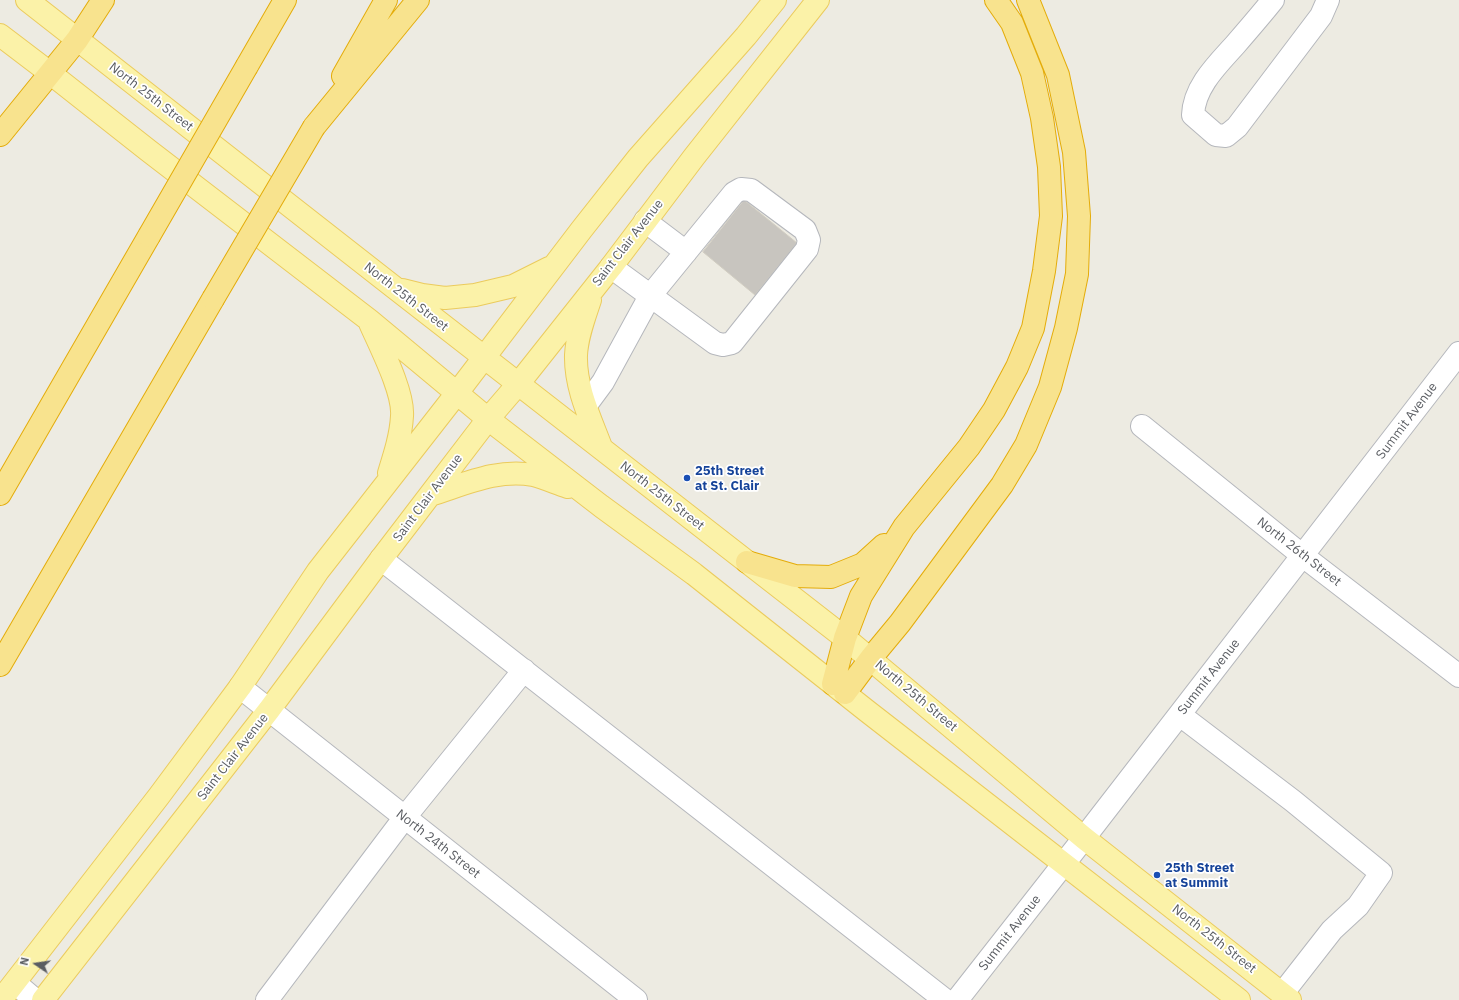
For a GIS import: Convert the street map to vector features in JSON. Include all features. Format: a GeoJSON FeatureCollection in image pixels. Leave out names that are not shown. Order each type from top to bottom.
{"type":"FeatureCollection","features":[{"type":"Feature","properties":{"kind":"highway"},"geometry":{"type":"LineString","coordinates":[[0,135],[77,40],[103,0]]}},
{"type":"Feature","properties":{"kind":"highway"},"geometry":{"type":"LineString","coordinates":[[0,494],[285,0]]}},
{"type":"Feature","properties":{"kind":"highway"},"geometry":{"type":"LineString","coordinates":[[0,665],[314,127],[386,0]]}},
{"type":"Feature","properties":{"kind":"highway"},"geometry":{"type":"LineString","coordinates":[[314,127],[418,0]]}},
{"type":"Feature","properties":{"kind":"highway"},"geometry":{"type":"LineString","coordinates":[[839,689],[845,638],[861,596],[904,527],[969,447],[997,404],[1017,367],[1033,328],[1044,271],[1051,216],[1049,167],[1042,118],[1032,73],[1012,23],[996,0]]}},
{"type":"Feature","properties":{"kind":"highway"},"geometry":{"type":"LineString","coordinates":[[839,689],[871,658],[900,623],[1002,485],[1026,445],[1050,387],[1066,328],[1076,274],[1079,216],[1074,152],[1058,75],[1028,0]]}},
{"type":"Feature","properties":{"kind":"highway"},"geometry":{"type":"LineString","coordinates":[[747,562],[794,576],[831,577],[863,564],[904,527]]}},
{"type":"Feature","properties":{"kind":"main road","name":"North 25th Street"},"geometry":{"type":"LineString","coordinates":[[27,0],[484,358],[519,383],[871,658],[1084,838],[1286,997]]}},
{"type":"Feature","properties":{"kind":"main road"},"geometry":{"type":"LineString","coordinates":[[1,1000],[160,796],[240,687],[318,571],[458,393],[554,266],[638,158],[746,36],[775,0]]}},
{"type":"Feature","properties":{"kind":"main road","name":"Saint Clair Avenue"},"geometry":{"type":"LineString","coordinates":[[43,1000],[269,710],[381,559],[488,419],[519,383],[595,285],[611,267],[694,157],[818,0]]}},
{"type":"Feature","properties":{"kind":"main road"},"geometry":{"type":"LineString","coordinates":[[0,35],[369,320],[488,419],[583,492],[694,574],[839,689],[1239,1000]]}},
{"type":"Feature","properties":{"kind":"main road"},"geometry":{"type":"LineString","coordinates":[[395,288],[422,295],[445,298],[475,296],[513,286],[554,266]]}},
{"type":"Feature","properties":{"kind":"main road"},"geometry":{"type":"LineString","coordinates":[[595,285],[580,333],[576,355],[582,396],[601,448]]}},
{"type":"Feature","properties":{"kind":"main road"},"geometry":{"type":"LineString","coordinates":[[369,320],[400,394],[403,415],[398,443],[385,486]]}},
{"type":"Feature","properties":{"kind":"main road"},"geometry":{"type":"LineString","coordinates":[[430,495],[490,476],[517,473],[533,475],[583,492]]}},
{"type":"Feature","properties":{"kind":"street"},"geometry":{"type":"LineString","coordinates":[[1273,0],[1208,76],[1198,94],[1194,105],[1194,115],[1216,135],[1226,136],[1237,127],[1321,16],[1328,0]]}},
{"type":"Feature","properties":{"kind":"street"},"geometry":{"type":"LineString","coordinates":[[586,406],[603,382],[650,296],[734,193],[741,189],[751,190],[805,230],[809,240],[807,249],[732,343],[724,345],[715,343],[650,296],[611,267]]}},
{"type":"Feature","properties":{"kind":"street"},"geometry":{"type":"LineString","coordinates":[[645,221],[686,252]]}},
{"type":"Feature","properties":{"kind":"street","name":"Summit Avenue"},"geometry":{"type":"LineString","coordinates":[[957,1000],[1180,715],[1459,353]]}},
{"type":"Feature","properties":{"kind":"street","name":"North 26th Street"},"geometry":{"type":"LineString","coordinates":[[1142,426],[1303,556],[1459,676]]}},
{"type":"Feature","properties":{"kind":"street"},"geometry":{"type":"LineString","coordinates":[[381,559],[945,1000]]}},
{"type":"Feature","properties":{"kind":"street"},"geometry":{"type":"LineString","coordinates":[[267,1000],[405,817],[524,670]]}},
{"type":"Feature","properties":{"kind":"street","name":"North 24th Street"},"geometry":{"type":"LineString","coordinates":[[240,687],[636,1000]]}},
{"type":"Feature","properties":{"kind":"street"},"geometry":{"type":"LineString","coordinates":[[1180,715],[1293,801],[1381,873],[1358,906],[1332,930],[1286,997]]}},
{"type":"Feature","properties":{"kind":"street"},"geometry":{"type":"LineString","coordinates":[[15,983],[35,1000]]}},
{"type":"Feature","properties":{"kind":"building"},"geometry":{"type":"Polygon","coordinates":[[[744,200],[797,243],[755,295],[703,252],[744,200]]]}},
{"type":"Feature","properties":{"kind":"place","name":"25th Street at St. Clair"},"geometry":{"type":"Point","coordinates":[687,478]}},
{"type":"Feature","properties":{"kind":"place","name":"25th Street at Summit"},"geometry":{"type":"Point","coordinates":[1157,875]}}]}
